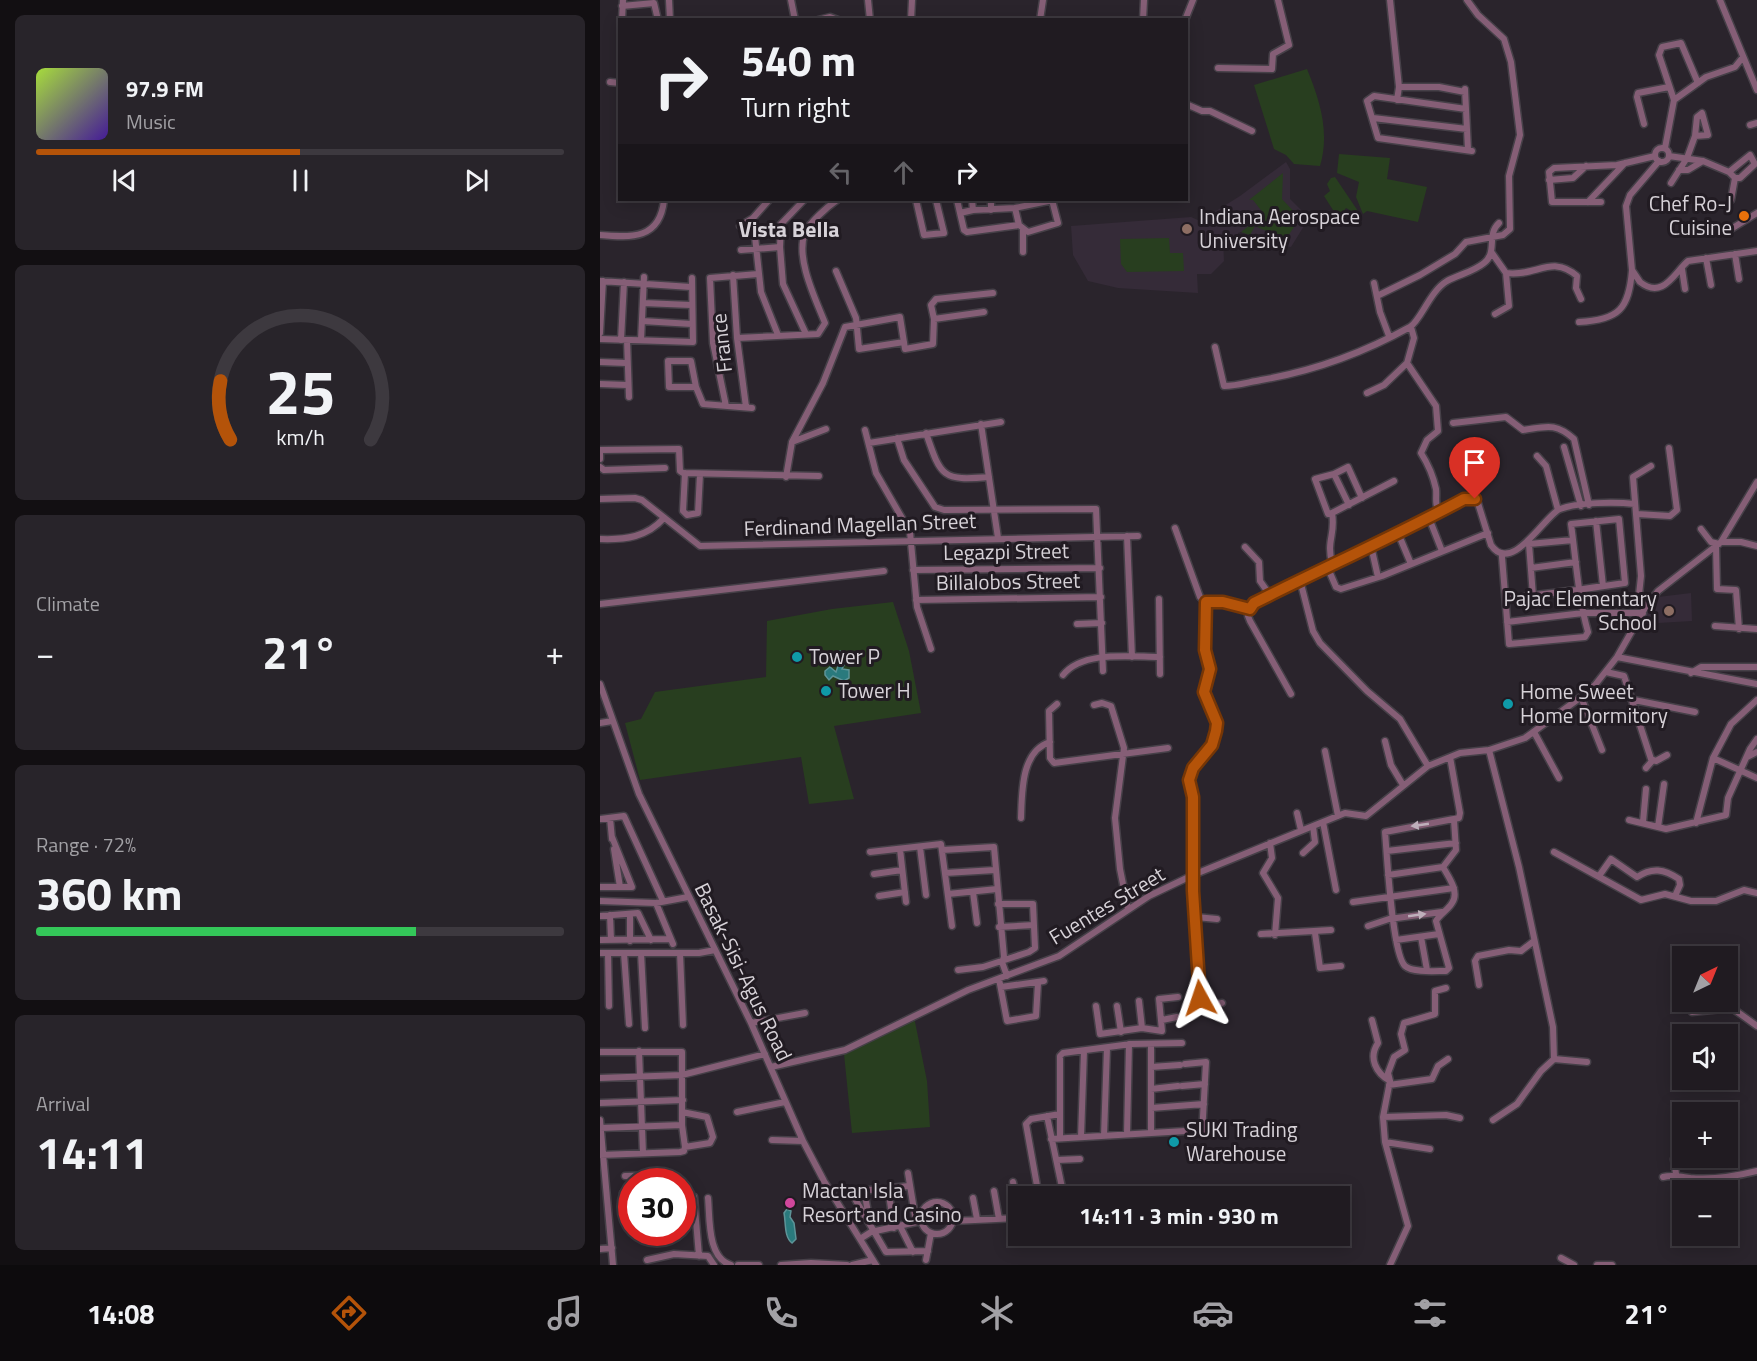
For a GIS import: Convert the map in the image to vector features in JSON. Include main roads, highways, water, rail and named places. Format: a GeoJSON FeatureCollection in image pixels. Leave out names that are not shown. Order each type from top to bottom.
{"type":"FeatureCollection","features":[{"type":"Feature","properties":{"kind":"water"},"geometry":{"type":"Polygon","coordinates":[[[840,651],[847,660],[842,669],[849,670],[849,678],[844,681],[833,676],[829,680],[825,671],[830,667],[836,672],[839,663],[834,660],[822,664],[821,657],[826,653],[835,654],[840,651]]]}},
{"type":"Feature","properties":{"kind":"water"},"geometry":{"type":"Polygon","coordinates":[[[787,1209],[791,1211],[790,1217],[794,1223],[796,1239],[792,1243],[786,1230],[784,1213],[787,1209]]]}},
{"type":"Feature","properties":{"kind":"place","name":"Chef Ro-J Cuisine"},"geometry":{"type":"Point","coordinates":[1744,216]}},
{"type":"Feature","properties":{"kind":"place","name":"Indiana Aerospace University"},"geometry":{"type":"Point","coordinates":[1187,229]}},
{"type":"Feature","properties":{"kind":"place","name":"Pajac Elementary School"},"geometry":{"type":"Point","coordinates":[1669,611]}},
{"type":"Feature","properties":{"kind":"place","name":"Tower P"},"geometry":{"type":"Point","coordinates":[797,657]}},
{"type":"Feature","properties":{"kind":"place","name":"Tower H"},"geometry":{"type":"Point","coordinates":[826,691]}},
{"type":"Feature","properties":{"kind":"place","name":"Home Sweet Home Dormitory"},"geometry":{"type":"Point","coordinates":[1508,704]}},
{"type":"Feature","properties":{"kind":"place","name":"SUKI Trading Warehouse"},"geometry":{"type":"Point","coordinates":[1174,1142]}},
{"type":"Feature","properties":{"kind":"place","name":"Mactan Isla Resort and Casino"},"geometry":{"type":"Point","coordinates":[790,1203]}},
{"type":"Feature","properties":{"kind":"district","name":"Vista Bella"},"geometry":{"type":"Point","coordinates":[789,229]}}]}
